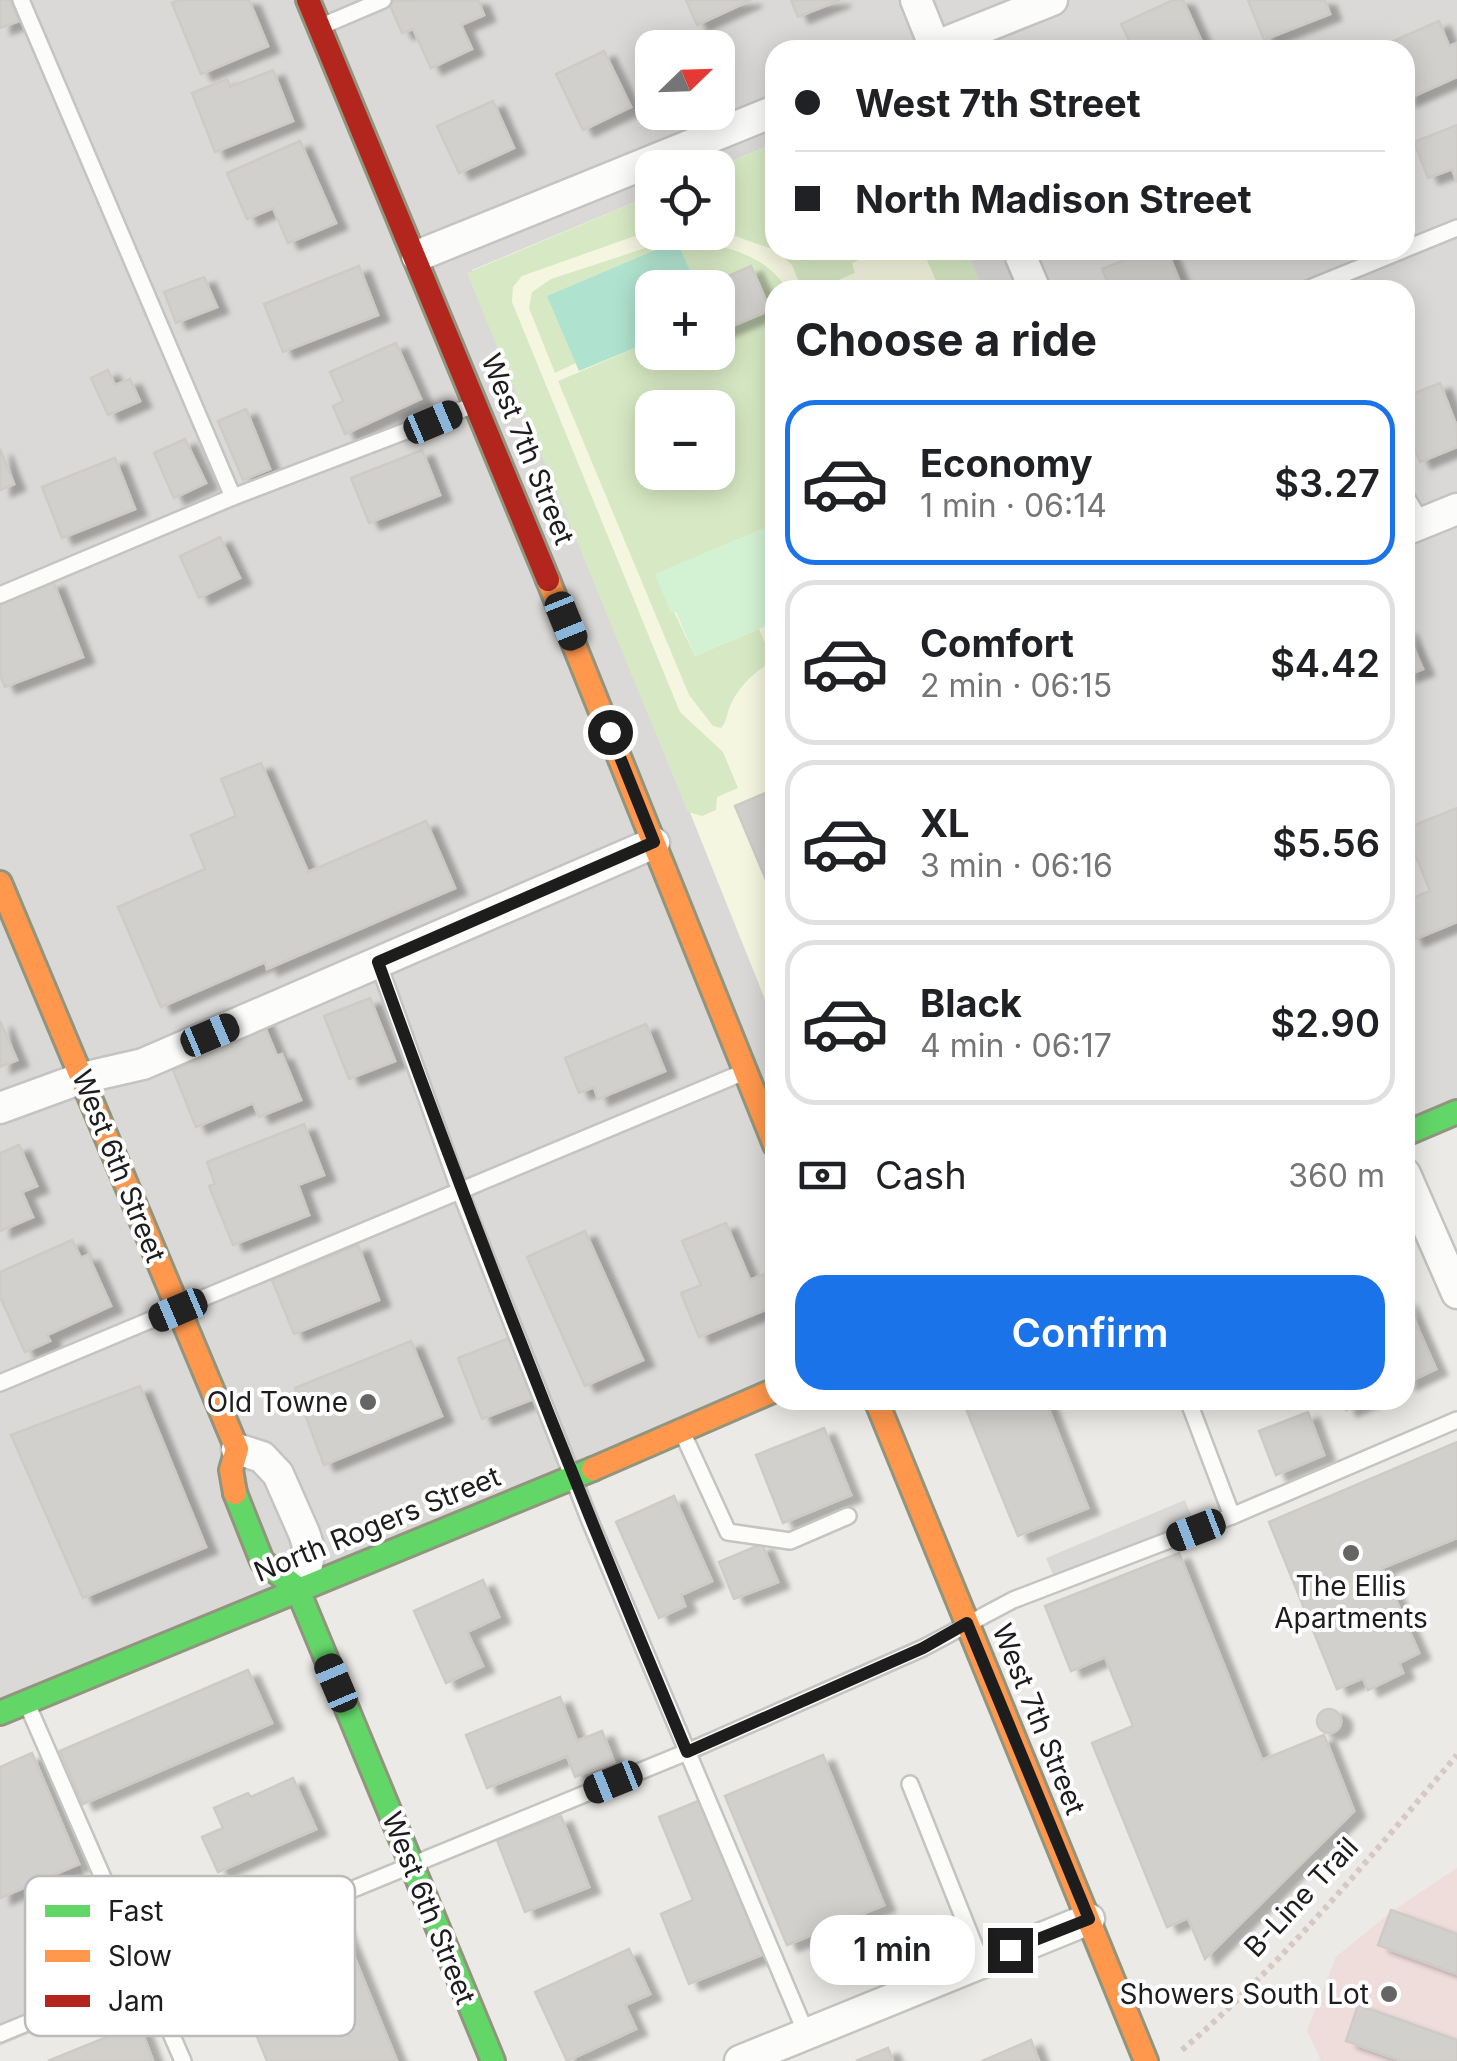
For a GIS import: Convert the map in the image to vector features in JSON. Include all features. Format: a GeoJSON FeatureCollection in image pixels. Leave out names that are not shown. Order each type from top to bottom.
{"type":"FeatureCollection","features":[{"type":"Feature","properties":{"kind":"street","name":"West 7th Street"},"geometry":{"type":"LineString","coordinates":[[308,0],[477,403],[765,1120]]}},
{"type":"Feature","properties":{"kind":"street"},"geometry":{"type":"LineString","coordinates":[[916,0],[929,40]]}},
{"type":"Feature","properties":{"kind":"street"},"geometry":{"type":"LineString","coordinates":[[954,40],[1052,0]]}},
{"type":"Feature","properties":{"kind":"street"},"geometry":{"type":"LineString","coordinates":[[416,256],[765,115]]}},
{"type":"Feature","properties":{"kind":"street"},"geometry":{"type":"LineString","coordinates":[[1415,527],[1457,509]]}},
{"type":"Feature","properties":{"kind":"street"},"geometry":{"type":"LineString","coordinates":[[0,1108],[82,1078],[143,1064],[654,842]]}},
{"type":"Feature","properties":{"kind":"street","name":"West 6th Street"},"geometry":{"type":"LineString","coordinates":[[0,883],[237,1449],[231,1470],[233,1488],[262,1562],[297,1588],[493,2061]]}},
{"type":"Feature","properties":{"kind":"street"},"geometry":{"type":"LineString","coordinates":[[1415,1130],[1457,1112]]}},
{"type":"Feature","properties":{"kind":"street"},"geometry":{"type":"LineString","coordinates":[[1415,1197],[1457,1293]]}},
{"type":"Feature","properties":{"kind":"street","name":"North Rogers Street"},"geometry":{"type":"LineString","coordinates":[[0,1712],[573,1478],[765,1394]]}},
{"type":"Feature","properties":{"kind":"street","name":"West 7th Street"},"geometry":{"type":"LineString","coordinates":[[880,1410],[1146,2061]]}},
{"type":"Feature","properties":{"kind":"street"},"geometry":{"type":"LineString","coordinates":[[237,1449],[262,1457],[278,1474],[298,1519],[308,1543],[309,1566],[297,1588]]}},
{"type":"Feature","properties":{"kind":"street"},"geometry":{"type":"LineString","coordinates":[[740,2061],[1089,1919]]}},
{"type":"Feature","properties":{"kind":"lane"},"geometry":{"type":"LineString","coordinates":[[22,0],[233,497]]}},
{"type":"Feature","properties":{"kind":"lane"},"geometry":{"type":"LineString","coordinates":[[320,27],[383,0]]}},
{"type":"Feature","properties":{"kind":"lane"},"geometry":{"type":"LineString","coordinates":[[1415,245],[1457,228]]}},
{"type":"Feature","properties":{"kind":"lane"},"geometry":{"type":"LineString","coordinates":[[1341,280],[1383,260]]}},
{"type":"Feature","properties":{"kind":"lane"},"geometry":{"type":"LineString","coordinates":[[0,595],[233,497],[477,403]]}},
{"type":"Feature","properties":{"kind":"lane"},"geometry":{"type":"LineString","coordinates":[[378,962],[460,1191],[573,1478],[806,2033]]}},
{"type":"Feature","properties":{"kind":"lane"},"geometry":{"type":"LineString","coordinates":[[0,1383],[746,1072]]}},
{"type":"Feature","properties":{"kind":"lane"},"geometry":{"type":"LineString","coordinates":[[1192,1410],[1232,1516]]}},
{"type":"Feature","properties":{"kind":"lane"},"geometry":{"type":"LineString","coordinates":[[355,1888],[687,1752],[923,1648],[1013,1600],[1232,1516],[1457,1420]]}},
{"type":"Feature","properties":{"kind":"lane"},"geometry":{"type":"LineString","coordinates":[[681,1430],[728,1532],[790,1541],[848,1516]]}},
{"type":"Feature","properties":{"kind":"lane"},"geometry":{"type":"LineString","coordinates":[[26,1702],[104,1876]]}},
{"type":"Feature","properties":{"kind":"lane"},"geometry":{"type":"LineString","coordinates":[[910,1784],[981,1962]]}},
{"type":"Feature","properties":{"kind":"lane"},"geometry":{"type":"LineString","coordinates":[[0,2034],[25,2024]]}},
{"type":"Feature","properties":{"kind":"lane"},"geometry":{"type":"LineString","coordinates":[[173,2036],[183,2061]]}},
{"type":"Feature","properties":{"kind":"path","name":"B-Line Trail"},"geometry":{"type":"LineString","coordinates":[[1170,2061],[1249,1987],[1368,1859],[1457,1755]]}},
{"type":"Feature","properties":{"kind":"shaded area"},"geometry":{"type":"Polygon","coordinates":[[[0,0],[1457,0],[1457,1114],[1415,1131],[1415,280],[765,280],[765,1399],[0,1714],[0,0]]]}},
{"type":"Feature","properties":{"kind":"shaded area"},"geometry":{"type":"Polygon","coordinates":[[[765,147],[765,260],[970,260],[979,280],[765,280],[765,999],[472,270],[635,202],[635,250],[735,250],[735,160],[765,147]]]}},
{"type":"Feature","properties":{"kind":"shaded area"},"geometry":{"type":"Polygon","coordinates":[[[1185,1500],[1199,1534],[1059,1589],[1046,1558],[1185,1500]]]}},
{"type":"Feature","properties":{"kind":"shaded area"},"geometry":{"type":"Polygon","coordinates":[[[79,1864],[84,1876],[51,1876],[79,1864]]]}},
{"type":"Feature","properties":{"kind":"shaded area","name":"Showers South Lot"},"geometry":{"type":"Polygon","coordinates":[[[1457,1868],[1457,2061],[1321,2061],[1307,2030],[1336,1957],[1391,1912],[1457,1868]]]}},
{"type":"Feature","properties":{"kind":"shaded area"},"geometry":{"type":"Polygon","coordinates":[[[25,1887],[25,2035],[0,2046],[0,1898],[25,1887]]]}},
{"type":"Feature","properties":{"kind":"green space"},"geometry":{"type":"Polygon","coordinates":[[[765,147],[765,246],[735,236],[735,160],[765,147]]]}},
{"type":"Feature","properties":{"kind":"green space"},"geometry":{"type":"Polygon","coordinates":[[[635,202],[635,236],[522,276],[513,287],[512,302],[680,712],[723,752],[738,788],[717,797],[716,810],[702,816],[688,812],[467,273],[635,202]]]}},
{"type":"Feature","properties":{"kind":"green space"},"geometry":{"type":"Polygon","coordinates":[[[639,250],[658,250],[548,296],[576,363],[555,373],[529,308],[532,292],[551,279],[639,250]]]}},
{"type":"Feature","properties":{"kind":"green space"},"geometry":{"type":"Polygon","coordinates":[[[656,250],[681,250],[690,270],[635,270],[635,348],[579,371],[547,296],[656,250]]]}},
{"type":"Feature","properties":{"kind":"green space"},"geometry":{"type":"Polygon","coordinates":[[[681,250],[733,250],[766,266],[780,280],[765,280],[765,300],[752,267],[735,273],[735,270],[689,270],[681,250]]]}},
{"type":"Feature","properties":{"kind":"green space"},"geometry":{"type":"Polygon","coordinates":[[[787,260],[859,260],[852,263],[855,273],[839,280],[798,280],[787,260]]]}},
{"type":"Feature","properties":{"kind":"green space"},"geometry":{"type":"Polygon","coordinates":[[[927,260],[970,260],[979,280],[936,280],[927,260]]]}},
{"type":"Feature","properties":{"kind":"green space"},"geometry":{"type":"Polygon","coordinates":[[[765,312],[765,528],[656,574],[695,656],[759,629],[765,643],[765,666],[739,691],[721,728],[713,726],[689,695],[558,381],[635,348],[635,370],[735,370],[735,325],[765,312]]]}},
{"type":"Feature","properties":{"kind":"green space"},"geometry":{"type":"Polygon","coordinates":[[[765,528],[765,626],[695,656],[655,574],[765,528]]]}},
{"type":"Feature","properties":{"kind":"building"},"geometry":{"type":"Polygon","coordinates":[[[0,0],[10,0],[19,21],[0,28],[0,0]]]}},
{"type":"Feature","properties":{"kind":"building"},"geometry":{"type":"Polygon","coordinates":[[[249,0],[268,46],[201,74],[172,3],[249,0]]]}},
{"type":"Feature","properties":{"kind":"building"},"geometry":{"type":"Polygon","coordinates":[[[478,0],[484,15],[461,25],[472,49],[431,68],[413,29],[402,33],[388,1],[478,0]]]}},
{"type":"Feature","properties":{"kind":"building"},"geometry":{"type":"Polygon","coordinates":[[[686,0],[751,0],[697,25],[686,0]]]}},
{"type":"Feature","properties":{"kind":"building"},"geometry":{"type":"Polygon","coordinates":[[[791,0],[840,0],[798,17],[791,0]]]}},
{"type":"Feature","properties":{"kind":"building"},"geometry":{"type":"Polygon","coordinates":[[[1173,0],[1183,0],[1201,40],[1129,40],[1121,24],[1173,0]]]}},
{"type":"Feature","properties":{"kind":"building"},"geometry":{"type":"Polygon","coordinates":[[[1248,0],[1325,0],[1330,14],[1264,40],[1248,0]]]}},
{"type":"Feature","properties":{"kind":"building"},"geometry":{"type":"Polygon","coordinates":[[[1439,21],[1449,46],[1457,43],[1457,77],[1415,96],[1415,40],[1396,40],[1439,21]]]}},
{"type":"Feature","properties":{"kind":"building"},"geometry":{"type":"Polygon","coordinates":[[[604,51],[631,107],[583,130],[556,74],[604,51]]]}},
{"type":"Feature","properties":{"kind":"building"},"geometry":{"type":"Polygon","coordinates":[[[273,70],[293,121],[215,152],[192,93],[227,79],[230,87],[273,70]]]}},
{"type":"Feature","properties":{"kind":"building"},"geometry":{"type":"Polygon","coordinates":[[[493,101],[514,148],[459,173],[437,126],[493,101]]]}},
{"type":"Feature","properties":{"kind":"building"},"geometry":{"type":"Polygon","coordinates":[[[1457,125],[1457,182],[1452,169],[1428,178],[1415,142],[1457,125]]]}},
{"type":"Feature","properties":{"kind":"building"},"geometry":{"type":"Polygon","coordinates":[[[300,141],[336,223],[288,243],[273,208],[247,219],[227,173],[300,141]]]}},
{"type":"Feature","properties":{"kind":"building"},"geometry":{"type":"Polygon","coordinates":[[[1125,260],[1171,260],[1179,280],[1107,280],[1102,269],[1125,260]]]}},
{"type":"Feature","properties":{"kind":"building"},"geometry":{"type":"Polygon","coordinates":[[[359,266],[378,315],[283,352],[264,304],[359,266]]]}},
{"type":"Feature","properties":{"kind":"building"},"geometry":{"type":"Polygon","coordinates":[[[751,266],[765,298],[765,312],[735,325],[735,273],[751,266]]]}},
{"type":"Feature","properties":{"kind":"building"},"geometry":{"type":"Polygon","coordinates":[[[204,277],[217,307],[176,323],[164,292],[204,277]]]}},
{"type":"Feature","properties":{"kind":"building"},"geometry":{"type":"Polygon","coordinates":[[[396,343],[421,399],[345,434],[333,406],[343,401],[330,372],[396,343]]]}},
{"type":"Feature","properties":{"kind":"building"},"geometry":{"type":"Polygon","coordinates":[[[108,370],[115,385],[130,379],[140,401],[108,415],[91,378],[108,370]]]}},
{"type":"Feature","properties":{"kind":"building"},"geometry":{"type":"Polygon","coordinates":[[[1440,383],[1457,427],[1457,447],[1420,462],[1415,450],[1415,393],[1440,383]]]}},
{"type":"Feature","properties":{"kind":"building"},"geometry":{"type":"Polygon","coordinates":[[[246,409],[270,469],[243,480],[218,421],[246,409]]]}},
{"type":"Feature","properties":{"kind":"building"},"geometry":{"type":"Polygon","coordinates":[[[185,439],[206,483],[174,498],[154,453],[185,439]]]}},
{"type":"Feature","properties":{"kind":"building"},"geometry":{"type":"Polygon","coordinates":[[[0,449],[14,484],[0,490],[0,449]]]}},
{"type":"Feature","properties":{"kind":"building"},"geometry":{"type":"Polygon","coordinates":[[[422,450],[440,495],[369,523],[351,478],[422,450]]]}},
{"type":"Feature","properties":{"kind":"building"},"geometry":{"type":"Polygon","coordinates":[[[115,458],[135,509],[62,538],[42,487],[115,458]]]}},
{"type":"Feature","properties":{"kind":"building"},"geometry":{"type":"Polygon","coordinates":[[[220,537],[240,578],[199,598],[180,556],[220,537]]]}},
{"type":"Feature","properties":{"kind":"building"},"geometry":{"type":"Polygon","coordinates":[[[53,581],[83,657],[5,687],[0,675],[0,602],[53,581]]]}},
{"type":"Feature","properties":{"kind":"building"},"geometry":{"type":"Polygon","coordinates":[[[1415,651],[1423,669],[1415,672],[1415,651]]]}},
{"type":"Feature","properties":{"kind":"building"},"geometry":{"type":"Polygon","coordinates":[[[261,763],[308,872],[426,821],[455,888],[267,969],[265,962],[161,1007],[118,907],[205,869],[191,835],[236,816],[221,779],[261,763]]]}},
{"type":"Feature","properties":{"kind":"building"},"geometry":{"type":"Polygon","coordinates":[[[765,793],[765,877],[735,806],[765,793]]]}},
{"type":"Feature","properties":{"kind":"building"},"geometry":{"type":"Polygon","coordinates":[[[1457,808],[1457,922],[1415,939],[1415,897],[1430,891],[1415,854],[1415,825],[1457,808]]]}},
{"type":"Feature","properties":{"kind":"building"},"geometry":{"type":"Polygon","coordinates":[[[370,998],[395,1061],[349,1079],[324,1016],[370,998]]]}},
{"type":"Feature","properties":{"kind":"building"},"geometry":{"type":"Polygon","coordinates":[[[261,1018],[277,1056],[282,1054],[301,1100],[259,1117],[253,1103],[196,1127],[173,1070],[232,1046],[226,1032],[261,1018]]]}},
{"type":"Feature","properties":{"kind":"building"},"geometry":{"type":"Polygon","coordinates":[[[0,1021],[17,1060],[0,1067],[0,1021]]]}},
{"type":"Feature","properties":{"kind":"building"},"geometry":{"type":"Polygon","coordinates":[[[646,1024],[665,1071],[598,1099],[594,1087],[579,1093],[565,1058],[646,1024]]]}},
{"type":"Feature","properties":{"kind":"building"},"geometry":{"type":"Polygon","coordinates":[[[304,1124],[324,1175],[298,1185],[309,1215],[233,1245],[209,1186],[215,1184],[207,1162],[304,1124]]]}},
{"type":"Feature","properties":{"kind":"building"},"geometry":{"type":"Polygon","coordinates":[[[19,1145],[37,1186],[22,1192],[33,1217],[0,1231],[0,1153],[19,1145]]]}},
{"type":"Feature","properties":{"kind":"building"},"geometry":{"type":"Polygon","coordinates":[[[726,1223],[750,1280],[765,1274],[765,1310],[699,1337],[681,1293],[701,1285],[682,1241],[726,1223]]]}},
{"type":"Feature","properties":{"kind":"building"},"geometry":{"type":"Polygon","coordinates":[[[585,1231],[643,1360],[585,1386],[527,1257],[585,1231]]]}},
{"type":"Feature","properties":{"kind":"building"},"geometry":{"type":"Polygon","coordinates":[[[72,1240],[81,1258],[88,1255],[111,1306],[47,1335],[50,1341],[25,1352],[0,1297],[0,1272],[72,1240]]]}},
{"type":"Feature","properties":{"kind":"building"},"geometry":{"type":"Polygon","coordinates":[[[358,1245],[379,1300],[294,1334],[272,1280],[358,1245]]]}},
{"type":"Feature","properties":{"kind":"building"},"geometry":{"type":"Polygon","coordinates":[[[1415,1322],[1436,1369],[1415,1379],[1415,1322]]]}},
{"type":"Feature","properties":{"kind":"building"},"geometry":{"type":"Polygon","coordinates":[[[509,1338],[533,1399],[482,1419],[458,1358],[509,1338]]]}},
{"type":"Feature","properties":{"kind":"building","name":"Old Towne"},"geometry":{"type":"Polygon","coordinates":[[[411,1341],[442,1416],[324,1465],[295,1388],[411,1341]]]}},
{"type":"Feature","properties":{"kind":"building"},"geometry":{"type":"Polygon","coordinates":[[[140,1386],[206,1547],[83,1598],[11,1435],[140,1386]]]}},
{"type":"Feature","properties":{"kind":"building"},"geometry":{"type":"Polygon","coordinates":[[[966,1410],[1049,1410],[1088,1508],[1018,1536],[966,1410]]]}},
{"type":"Feature","properties":{"kind":"building"},"geometry":{"type":"Polygon","coordinates":[[[1308,1412],[1324,1455],[1276,1475],[1259,1431],[1308,1412]]]}},
{"type":"Feature","properties":{"kind":"building"},"geometry":{"type":"Polygon","coordinates":[[[824,1428],[851,1495],[783,1523],[756,1455],[824,1428]]]}},
{"type":"Feature","properties":{"kind":"building","name":"The Ellis Apartments"},"geometry":{"type":"Polygon","coordinates":[[[1457,1442],[1457,1538],[1382,1568],[1419,1653],[1399,1663],[1403,1673],[1368,1690],[1363,1678],[1337,1689],[1269,1522],[1457,1442]]]}},
{"type":"Feature","properties":{"kind":"building"},"geometry":{"type":"Polygon","coordinates":[[[674,1496],[712,1581],[681,1595],[685,1606],[659,1618],[616,1522],[674,1496]]]}},
{"type":"Feature","properties":{"kind":"building"},"geometry":{"type":"Polygon","coordinates":[[[762,1544],[778,1582],[734,1599],[719,1562],[762,1544]]]}},
{"type":"Feature","properties":{"kind":"building"},"geometry":{"type":"Polygon","coordinates":[[[1179,1553],[1262,1760],[1324,1735],[1354,1811],[1205,1959],[1188,1918],[1167,1927],[1092,1743],[1133,1726],[1105,1657],[1071,1671],[1045,1606],[1179,1553]]]}},
{"type":"Feature","properties":{"kind":"building"},"geometry":{"type":"Polygon","coordinates":[[[483,1580],[499,1617],[467,1632],[483,1666],[446,1683],[414,1611],[483,1580]]]}},
{"type":"Feature","properties":{"kind":"building"},"geometry":{"type":"Polygon","coordinates":[[[248,1670],[272,1723],[83,1804],[60,1751],[248,1670]]]}},
{"type":"Feature","properties":{"kind":"building"},"geometry":{"type":"Polygon","coordinates":[[[560,1697],[577,1741],[602,1731],[614,1762],[575,1777],[567,1756],[487,1788],[466,1735],[560,1697]]]}},
{"type":"Feature","properties":{"kind":"building"},"geometry":{"type":"Polygon","coordinates":[[[1329,1709],[1341,1721],[1329,1733],[1317,1721],[1329,1709]]]}},
{"type":"Feature","properties":{"kind":"building"},"geometry":{"type":"Polygon","coordinates":[[[32,1753],[79,1864],[51,1876],[25,1876],[25,1887],[0,1898],[0,1767],[32,1753]]]}},
{"type":"Feature","properties":{"kind":"building"},"geometry":{"type":"Polygon","coordinates":[[[823,1755],[884,1905],[787,1945],[725,1796],[823,1755]]]}},
{"type":"Feature","properties":{"kind":"building"},"geometry":{"type":"Polygon","coordinates":[[[293,1778],[316,1829],[218,1872],[202,1837],[223,1828],[214,1808],[293,1778]]]}},
{"type":"Feature","properties":{"kind":"building"},"geometry":{"type":"Polygon","coordinates":[[[701,1800],[764,1954],[689,1984],[661,1914],[693,1900],[659,1817],[701,1800]]]}},
{"type":"Feature","properties":{"kind":"building"},"geometry":{"type":"Polygon","coordinates":[[[561,1816],[589,1887],[525,1912],[497,1840],[561,1816]]]}},
{"type":"Feature","properties":{"kind":"building"},"geometry":{"type":"Polygon","coordinates":[[[1391,1910],[1457,1934],[1457,1974],[1378,1945],[1391,1910]]]}},
{"type":"Feature","properties":{"kind":"building"},"geometry":{"type":"Polygon","coordinates":[[[629,1949],[650,1994],[625,2005],[636,2029],[567,2061],[535,1992],[629,1949]]]}},
{"type":"Feature","properties":{"kind":"building"},"geometry":{"type":"Polygon","coordinates":[[[355,1959],[397,2061],[267,2061],[257,2036],[355,2036],[355,1959]]]}},
{"type":"Feature","properties":{"kind":"building"},"geometry":{"type":"Polygon","coordinates":[[[1358,2005],[1457,2040],[1457,2061],[1402,2061],[1346,2041],[1358,2005]]]}},
{"type":"Feature","properties":{"kind":"building"},"geometry":{"type":"Polygon","coordinates":[[[109,2036],[144,2036],[153,2061],[48,2061],[109,2036]]]}},
{"type":"Feature","properties":{"kind":"building"},"geometry":{"type":"Polygon","coordinates":[[[1031,2040],[1039,2061],[982,2061],[1031,2040]]]}},
{"type":"Feature","properties":{"kind":"building"},"geometry":{"type":"Polygon","coordinates":[[[888,2048],[893,2061],[856,2061],[888,2048]]]}},
{"type":"Feature","properties":{"kind":"traffic: fast"},"geometry":{"type":"LineString","coordinates":[[1415,1130],[1457,1112]]}},
{"type":"Feature","properties":{"kind":"traffic: fast"},"geometry":{"type":"LineString","coordinates":[[0,1713],[593,1469]]}},
{"type":"Feature","properties":{"kind":"traffic: fast"},"geometry":{"type":"LineString","coordinates":[[235,1493],[262,1561],[297,1588],[493,2061]]}},
{"type":"Feature","properties":{"kind":"traffic: slow"},"geometry":{"type":"LineString","coordinates":[[548,580],[765,1120]]}},
{"type":"Feature","properties":{"kind":"traffic: slow"},"geometry":{"type":"LineString","coordinates":[[0,883],[237,1449],[231,1470],[235,1493]]}},
{"type":"Feature","properties":{"kind":"traffic: slow"},"geometry":{"type":"LineString","coordinates":[[593,1469],[765,1394]]}},
{"type":"Feature","properties":{"kind":"traffic: slow"},"geometry":{"type":"LineString","coordinates":[[880,1410],[1146,2061]]}},
{"type":"Feature","properties":{"kind":"traffic: jam"},"geometry":{"type":"LineString","coordinates":[[308,0],[548,580]]}},
{"type":"Feature","properties":{"kind":"place","name":"Old Towne"},"geometry":{"type":"Point","coordinates":[368,1402]}},
{"type":"Feature","properties":{"kind":"place","name":"The Ellis Apartments"},"geometry":{"type":"Point","coordinates":[1351,1553]}},
{"type":"Feature","properties":{"kind":"place","name":"Showers South Lot"},"geometry":{"type":"Point","coordinates":[1389,1994]}},
{"type":"Feature","properties":{"kind":"route"},"geometry":{"type":"LineString","coordinates":[[610,732],[654,842],[378,962],[460,1191],[553,1429],[687,1752],[923,1648],[967,1623],[1089,1919],[1010,1950]]}}]}
